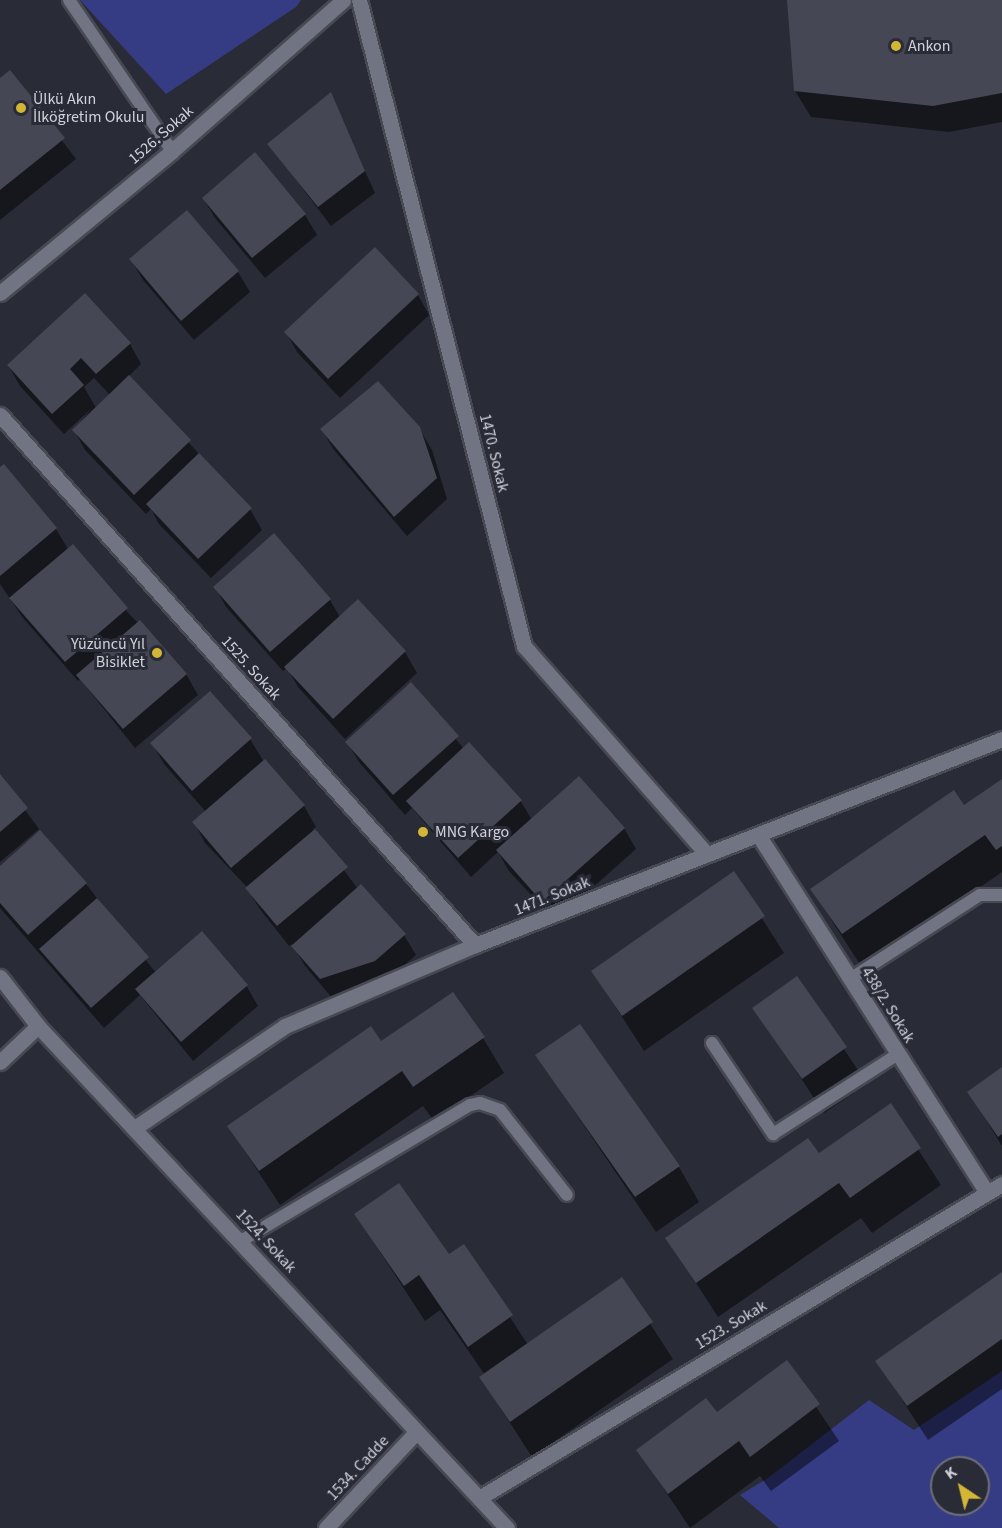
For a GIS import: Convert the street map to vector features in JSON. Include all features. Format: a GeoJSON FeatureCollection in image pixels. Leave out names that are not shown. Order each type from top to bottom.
{"type":"FeatureCollection","features":[{"type":"Feature","properties":{"kind":"street","name":"1526. Sokak"},"geometry":{"type":"LineString","coordinates":[[0,293],[172,151],[343,0]]}},
{"type":"Feature","properties":{"kind":"street","name":"1470. Sokak"},"geometry":{"type":"LineString","coordinates":[[359,0],[524,646],[707,854]]}},
{"type":"Feature","properties":{"kind":"street","name":"1525. Sokak"},"geometry":{"type":"LineString","coordinates":[[0,416],[475,945]]}},
{"type":"Feature","properties":{"kind":"street","name":"1471. Sokak"},"geometry":{"type":"LineString","coordinates":[[136,1127],[285,1026],[475,945],[707,854],[759,836],[1002,739]]}},
{"type":"Feature","properties":{"kind":"street","name":"438/2. Sokak"},"geometry":{"type":"LineString","coordinates":[[759,836],[987,1192]]}},
{"type":"Feature","properties":{"kind":"street","name":"1524. Sokak"},"geometry":{"type":"LineString","coordinates":[[0,977],[38,1026],[136,1127],[507,1528]]}},
{"type":"Feature","properties":{"kind":"street"},"geometry":{"type":"LineString","coordinates":[[0,1062],[38,1026]]}},
{"type":"Feature","properties":{"kind":"street","name":"1523. Sokak"},"geometry":{"type":"LineString","coordinates":[[478,1498],[1002,1184]]}},
{"type":"Feature","properties":{"kind":"street","name":"1534. Cadde"},"geometry":{"type":"LineString","coordinates":[[326,1528],[416,1432]]}},
{"type":"Feature","properties":{"kind":"lane"},"geometry":{"type":"LineString","coordinates":[[69,0],[172,151]]}},
{"type":"Feature","properties":{"kind":"lane"},"geometry":{"type":"LineString","coordinates":[[850,979],[980,895],[1002,895]]}},
{"type":"Feature","properties":{"kind":"lane"},"geometry":{"type":"LineString","coordinates":[[712,1043],[773,1134],[898,1054]]}},
{"type":"Feature","properties":{"kind":"lane"},"geometry":{"type":"LineString","coordinates":[[241,1241],[470,1105],[480,1103],[500,1110],[567,1195]]}},
{"type":"Feature","properties":{"kind":"shaded area"},"geometry":{"type":"Polygon","coordinates":[[[80,0],[301,0],[296,7],[166,94],[80,0]]]}},
{"type":"Feature","properties":{"kind":"shaded area"},"geometry":{"type":"Polygon","coordinates":[[[1002,1371],[1002,1528],[779,1528],[740,1495],[768,1478],[869,1400],[914,1430],[1002,1371]]]}},
{"type":"Feature","properties":{"kind":"building","name":"Ankon"},"geometry":{"type":"Polygon","coordinates":[[[787,0],[1002,0],[1002,93],[933,106],[794,91],[787,0]]]}},
{"type":"Feature","properties":{"kind":"building","name":"Ülkü Akın İlköğretim Okulu"},"geometry":{"type":"Polygon","coordinates":[[[10,70],[65,138],[0,190],[0,78],[10,70]]]}},
{"type":"Feature","properties":{"kind":"building"},"geometry":{"type":"Polygon","coordinates":[[[331,92],[365,171],[318,207],[267,144],[331,92]]]}},
{"type":"Feature","properties":{"kind":"building"},"geometry":{"type":"Polygon","coordinates":[[[255,152],[306,214],[252,258],[202,198],[255,152]]]}},
{"type":"Feature","properties":{"kind":"building"},"geometry":{"type":"Polygon","coordinates":[[[187,210],[239,271],[181,321],[129,259],[187,210]]]}},
{"type":"Feature","properties":{"kind":"building"},"geometry":{"type":"Polygon","coordinates":[[[375,247],[419,294],[328,379],[284,332],[375,247]]]}},
{"type":"Feature","properties":{"kind":"building"},"geometry":{"type":"Polygon","coordinates":[[[85,293],[131,343],[96,374],[81,358],[70,369],[84,385],[52,414],[7,365],[85,293]]]}},
{"type":"Feature","properties":{"kind":"building"},"geometry":{"type":"Polygon","coordinates":[[[129,375],[191,440],[134,495],[72,430],[129,375]]]}},
{"type":"Feature","properties":{"kind":"building"},"geometry":{"type":"Polygon","coordinates":[[[378,381],[420,427],[437,478],[394,517],[320,429],[378,381]]]}},
{"type":"Feature","properties":{"kind":"building"},"geometry":{"type":"Polygon","coordinates":[[[199,453],[252,508],[198,559],[146,504],[199,453]]]}},
{"type":"Feature","properties":{"kind":"building"},"geometry":{"type":"Polygon","coordinates":[[[4,464],[57,528],[0,576],[0,467],[4,464]]]}},
{"type":"Feature","properties":{"kind":"building"},"geometry":{"type":"Polygon","coordinates":[[[274,533],[331,599],[270,652],[213,587],[274,533]]]}},
{"type":"Feature","properties":{"kind":"building"},"geometry":{"type":"Polygon","coordinates":[[[73,544],[128,608],[65,662],[9,598],[73,544]]]}},
{"type":"Feature","properties":{"kind":"building"},"geometry":{"type":"Polygon","coordinates":[[[358,599],[406,651],[333,719],[284,667],[358,599]]]}},
{"type":"Feature","properties":{"kind":"building"},"geometry":{"type":"Polygon","coordinates":[[[140,620],[187,674],[123,729],[76,675],[140,620]]]}},
{"type":"Feature","properties":{"kind":"building"},"geometry":{"type":"Polygon","coordinates":[[[411,682],[459,736],[393,795],[345,742],[411,682]]]}},
{"type":"Feature","properties":{"kind":"building"},"geometry":{"type":"Polygon","coordinates":[[[210,691],[252,738],[192,791],[150,743],[210,691]]]}},
{"type":"Feature","properties":{"kind":"building"},"geometry":{"type":"Polygon","coordinates":[[[469,742],[522,800],[458,858],[406,801],[469,742]]]}},
{"type":"Feature","properties":{"kind":"building"},"geometry":{"type":"Polygon","coordinates":[[[265,759],[305,805],[231,868],[192,822],[265,759]]]}},
{"type":"Feature","properties":{"kind":"building"},"geometry":{"type":"Polygon","coordinates":[[[0,774],[28,808],[0,832],[0,774]]]}},
{"type":"Feature","properties":{"kind":"building"},"geometry":{"type":"Polygon","coordinates":[[[579,776],[625,828],[542,902],[496,850],[579,776]]]}},
{"type":"Feature","properties":{"kind":"building"},"geometry":{"type":"Polygon","coordinates":[[[1002,779],[1002,846],[996,850],[985,835],[842,934],[810,889],[954,790],[964,805],[1002,779]]]}},
{"type":"Feature","properties":{"kind":"building"},"geometry":{"type":"Polygon","coordinates":[[[315,829],[348,867],[277,926],[245,888],[315,829]]]}},
{"type":"Feature","properties":{"kind":"building"},"geometry":{"type":"Polygon","coordinates":[[[40,830],[87,883],[28,935],[0,903],[0,866],[40,830]]]}},
{"type":"Feature","properties":{"kind":"building"},"geometry":{"type":"Polygon","coordinates":[[[734,871],[765,916],[622,1016],[591,971],[734,871]]]}},
{"type":"Feature","properties":{"kind":"building"},"geometry":{"type":"Polygon","coordinates":[[[361,884],[406,934],[375,961],[320,979],[291,946],[361,884]]]}},
{"type":"Feature","properties":{"kind":"building"},"geometry":{"type":"Polygon","coordinates":[[[97,898],[149,957],[91,1008],[39,949],[97,898]]]}},
{"type":"Feature","properties":{"kind":"building"},"geometry":{"type":"Polygon","coordinates":[[[202,931],[248,985],[181,1042],[135,989],[202,931]]]}},
{"type":"Feature","properties":{"kind":"building"},"geometry":{"type":"Polygon","coordinates":[[[797,976],[847,1047],[802,1079],[752,1008],[797,976]]]}},
{"type":"Feature","properties":{"kind":"building"},"geometry":{"type":"Polygon","coordinates":[[[453,992],[485,1037],[413,1087],[402,1071],[259,1171],[227,1126],[371,1026],[381,1041],[453,992]]]}},
{"type":"Feature","properties":{"kind":"building"},"geometry":{"type":"Polygon","coordinates":[[[580,1024],[680,1166],[635,1197],[535,1055],[580,1024]]]}},
{"type":"Feature","properties":{"kind":"building"},"geometry":{"type":"Polygon","coordinates":[[[1002,1067],[1002,1134],[998,1137],[967,1092],[1002,1067]]]}},
{"type":"Feature","properties":{"kind":"building"},"geometry":{"type":"Polygon","coordinates":[[[891,1103],[921,1148],[850,1198],[839,1183],[696,1283],[665,1238],[808,1138],[819,1153],[891,1103]]]}},
{"type":"Feature","properties":{"kind":"building"},"geometry":{"type":"Polygon","coordinates":[[[399,1183],[449,1254],[464,1244],[513,1315],[468,1347],[419,1275],[404,1286],[354,1214],[399,1183]]]}},
{"type":"Feature","properties":{"kind":"building"},"geometry":{"type":"Polygon","coordinates":[[[1002,1272],[1002,1339],[907,1406],[875,1361],[1002,1272]]]}},
{"type":"Feature","properties":{"kind":"building"},"geometry":{"type":"Polygon","coordinates":[[[622,1277],[653,1322],[510,1422],[479,1377],[622,1277]]]}},
{"type":"Feature","properties":{"kind":"building"},"geometry":{"type":"Polygon","coordinates":[[[787,1360],[820,1404],[750,1457],[739,1441],[668,1494],[636,1450],[706,1398],[717,1412],[787,1360]]]}},
{"type":"Feature","properties":{"kind":"place","name":"Ankon"},"geometry":{"type":"Point","coordinates":[896,46]}},
{"type":"Feature","properties":{"kind":"place","name":"Ülkü Akın İlköğretim Okulu"},"geometry":{"type":"Point","coordinates":[21,108]}},
{"type":"Feature","properties":{"kind":"place","name":"Yüzüncü Yıl Bisiklet"},"geometry":{"type":"Point","coordinates":[157,653]}},
{"type":"Feature","properties":{"kind":"place","name":"MNG Kargo"},"geometry":{"type":"Point","coordinates":[423,832]}}]}
